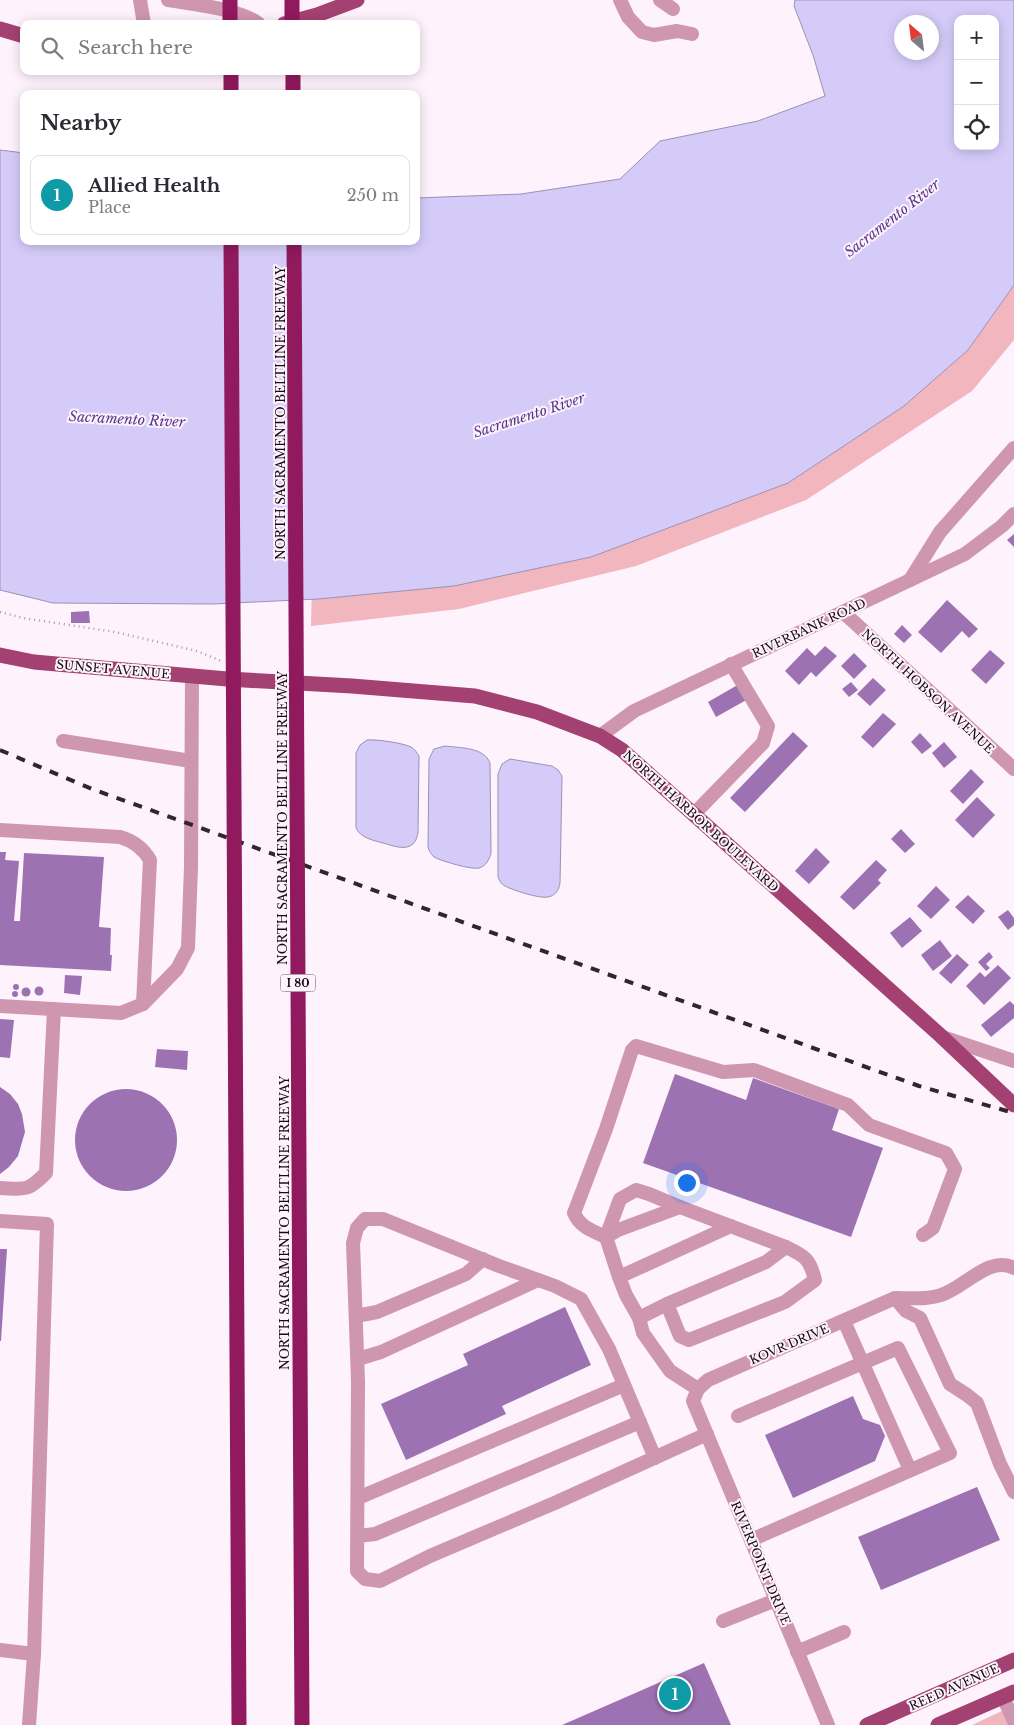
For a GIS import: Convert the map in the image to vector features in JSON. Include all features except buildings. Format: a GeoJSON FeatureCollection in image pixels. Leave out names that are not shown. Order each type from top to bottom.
{"type":"FeatureCollection","features":[{"type":"Feature","properties":{"kind":"highway"},"geometry":{"type":"LineString","coordinates":[[230,0],[230,20]]}},
{"type":"Feature","properties":{"kind":"highway"},"geometry":{"type":"LineString","coordinates":[[292,0],[292,20]]}},
{"type":"Feature","properties":{"kind":"highway"},"geometry":{"type":"LineString","coordinates":[[231,75],[231,90]]}},
{"type":"Feature","properties":{"kind":"highway"},"geometry":{"type":"LineString","coordinates":[[293,75],[293,90]]}},
{"type":"Feature","properties":{"kind":"highway"},"geometry":{"type":"LineString","coordinates":[[232,245],[239,1724]]}},
{"type":"Feature","properties":{"kind":"highway","name":"NORTH SACRAMENTO BELTLINE FREEWAY"},"geometry":{"type":"LineString","coordinates":[[294,245],[302,1725]]}},
{"type":"Feature","properties":{"kind":"main road"},"geometry":{"type":"LineString","coordinates":[[299,20],[357,0]]}},
{"type":"Feature","properties":{"kind":"main road"},"geometry":{"type":"LineString","coordinates":[[0,29],[20,35]]}},
{"type":"Feature","properties":{"kind":"main road","name":"SUNSET AVENUE"},"geometry":{"type":"LineString","coordinates":[[0,655],[34,662],[227,679]]}},
{"type":"Feature","properties":{"kind":"main road","name":"NORTH HARBOR BOULEVARD"},"geometry":{"type":"LineString","coordinates":[[227,679],[352,686],[474,696],[537,712],[600,736],[622,750],[941,1036],[1014,1104]]}},
{"type":"Feature","properties":{"kind":"main road","name":"REED AVENUE"},"geometry":{"type":"LineString","coordinates":[[867,1725],[1014,1660]]}},
{"type":"Feature","properties":{"kind":"main road"},"geometry":{"type":"LineString","coordinates":[[938,1725],[1008,1694]]}},
{"type":"Feature","properties":{"kind":"street"},"geometry":{"type":"LineString","coordinates":[[140,0],[143,20]]}},
{"type":"Feature","properties":{"kind":"street"},"geometry":{"type":"LineString","coordinates":[[168,0],[213,7],[255,20]]}},
{"type":"Feature","properties":{"kind":"street"},"geometry":{"type":"LineString","coordinates":[[620,0],[628,17],[642,32],[654,35],[677,31],[692,34]]}},
{"type":"Feature","properties":{"kind":"street"},"geometry":{"type":"LineString","coordinates":[[660,0],[673,9]]}},
{"type":"Feature","properties":{"kind":"street"},"geometry":{"type":"LineString","coordinates":[[909,581],[940,532],[1014,448]]}},
{"type":"Feature","properties":{"kind":"street","name":"RIVERBANK ROAD"},"geometry":{"type":"LineString","coordinates":[[600,736],[634,710],[966,554],[1002,526],[1014,514]]}},
{"type":"Feature","properties":{"kind":"street","name":"NORTH HOBSON AVENUE"},"geometry":{"type":"LineString","coordinates":[[843,612],[1014,769]]}},
{"type":"Feature","properties":{"kind":"street"},"geometry":{"type":"LineString","coordinates":[[694,814],[763,743],[767,731],[768,726],[731,664]]}},
{"type":"Feature","properties":{"kind":"street"},"geometry":{"type":"LineString","coordinates":[[0,1006],[121,1013],[143,1004],[177,969],[188,948],[191,867],[192,676]]}},
{"type":"Feature","properties":{"kind":"street"},"geometry":{"type":"LineString","coordinates":[[62,741],[191,761]]}},
{"type":"Feature","properties":{"kind":"street"},"geometry":{"type":"LineString","coordinates":[[0,830],[120,837],[131,840],[145,851],[150,860],[143,1004]]}},
{"type":"Feature","properties":{"kind":"street"},"geometry":{"type":"LineString","coordinates":[[0,1188],[22,1189],[33,1186],[46,1172],[54,1009]]}},
{"type":"Feature","properties":{"kind":"street"},"geometry":{"type":"LineString","coordinates":[[941,1036],[1014,1061]]}},
{"type":"Feature","properties":{"kind":"street"},"geometry":{"type":"LineString","coordinates":[[606,1237],[589,1230],[578,1222],[574,1213],[606,1129],[632,1050],[636,1046],[723,1072],[754,1070],[848,1105],[869,1125],[946,1153],[955,1169],[934,1228],[923,1235]]}},
{"type":"Feature","properties":{"kind":"street"},"geometry":{"type":"LineString","coordinates":[[666,1304],[680,1336],[689,1340],[784,1302],[815,1280],[812,1266],[804,1256],[786,1247],[649,1194],[636,1190],[620,1199],[606,1237],[619,1278],[639,1318],[643,1333],[670,1371],[696,1395]]}},
{"type":"Feature","properties":{"kind":"street"},"geometry":{"type":"LineString","coordinates":[[606,1237],[618,1230],[680,1207]]}},
{"type":"Feature","properties":{"kind":"street"},"geometry":{"type":"LineString","coordinates":[[655,1458],[609,1350],[580,1299],[538,1280],[483,1260],[383,1219],[365,1219],[357,1228],[353,1244],[358,1359],[357,1571],[365,1579],[380,1581],[430,1556],[557,1502],[655,1458],[707,1434]]}},
{"type":"Feature","properties":{"kind":"street"},"geometry":{"type":"LineString","coordinates":[[0,1221],[47,1224],[34,1654],[29,1725]]}},
{"type":"Feature","properties":{"kind":"street"},"geometry":{"type":"LineString","coordinates":[[619,1278],[731,1226]]}},
{"type":"Feature","properties":{"kind":"street"},"geometry":{"type":"LineString","coordinates":[[639,1318],[666,1304],[766,1262],[786,1247]]}},
{"type":"Feature","properties":{"kind":"street"},"geometry":{"type":"LineString","coordinates":[[356,1316],[377,1312],[466,1274],[483,1260]]}},
{"type":"Feature","properties":{"kind":"street"},"geometry":{"type":"LineString","coordinates":[[895,1298],[927,1298],[941,1295],[958,1287],[980,1272],[999,1264],[1014,1268]]}},
{"type":"Feature","properties":{"kind":"street"},"geometry":{"type":"LineString","coordinates":[[358,1359],[381,1352],[538,1280]]}},
{"type":"Feature","properties":{"kind":"street"},"geometry":{"type":"LineString","coordinates":[[895,1298],[906,1311],[920,1318],[950,1384],[967,1395],[976,1404],[1000,1464],[1014,1492]]}},
{"type":"Feature","properties":{"kind":"street","name":"KOVR DRIVE"},"geometry":{"type":"LineString","coordinates":[[696,1395],[708,1380],[895,1298]]}},
{"type":"Feature","properties":{"kind":"street"},"geometry":{"type":"LineString","coordinates":[[844,1321],[910,1470]]}},
{"type":"Feature","properties":{"kind":"street"},"geometry":{"type":"LineString","coordinates":[[738,1416],[898,1348],[950,1453],[751,1540]]}},
{"type":"Feature","properties":{"kind":"street"},"geometry":{"type":"LineString","coordinates":[[358,1498],[624,1385]]}},
{"type":"Feature","properties":{"kind":"street","name":"RIVERPOINT DRIVE"},"geometry":{"type":"LineString","coordinates":[[696,1395],[707,1434],[828,1725]]}},
{"type":"Feature","properties":{"kind":"street"},"geometry":{"type":"LineString","coordinates":[[358,1536],[374,1534],[640,1422]]}},
{"type":"Feature","properties":{"kind":"street"},"geometry":{"type":"LineString","coordinates":[[723,1622],[776,1600]]}},
{"type":"Feature","properties":{"kind":"street"},"geometry":{"type":"LineString","coordinates":[[797,1652],[844,1632]]}},
{"type":"Feature","properties":{"kind":"street"},"geometry":{"type":"LineString","coordinates":[[0,1650],[34,1654]]}},
{"type":"Feature","properties":{"kind":"street"},"geometry":{"type":"LineString","coordinates":[[1008,1694],[1014,1721]]}},
{"type":"Feature","properties":{"kind":"path"},"geometry":{"type":"LineString","coordinates":[[0,612],[23,618],[115,632],[197,651],[224,663]]}},
{"type":"Feature","properties":{"kind":"shaded area"},"geometry":{"type":"Polygon","coordinates":[[[1014,285],[1014,340],[972,391],[806,500],[636,566],[459,609],[311,626],[312,584],[788,483],[904,406],[968,350],[1014,285]]]}},
{"type":"Feature","properties":{"kind":"shaded area"},"geometry":{"type":"Polygon","coordinates":[[[1004,1710],[1008,1718],[1008,1725],[972,1725],[1004,1710]]]}},
{"type":"Feature","properties":{"kind":"water","name":"Sacramento River"},"geometry":{"type":"Polygon","coordinates":[[[795,0],[1014,0],[1014,285],[968,350],[904,406],[788,483],[591,557],[454,586],[318,599],[213,604],[53,603],[0,590],[0,150],[20,152],[20,245],[420,245],[420,198],[521,194],[620,179],[660,141],[758,121],[825,96],[813,55],[794,6],[795,0]]]}},
{"type":"Feature","properties":{"kind":"water"},"geometry":{"type":"Polygon","coordinates":[[[367,740],[377,740],[411,747],[419,756],[418,833],[416,840],[409,846],[399,847],[371,840],[361,834],[356,828],[356,753],[360,745],[367,740]]]}},
{"type":"Feature","properties":{"kind":"water"},"geometry":{"type":"Polygon","coordinates":[[[445,746],[477,751],[483,754],[490,763],[491,853],[484,866],[479,868],[449,863],[438,859],[432,855],[428,847],[429,759],[434,749],[445,746]]]}},
{"type":"Feature","properties":{"kind":"water"},"geometry":{"type":"Polygon","coordinates":[[[510,759],[552,766],[562,776],[560,883],[556,892],[550,896],[539,897],[514,890],[502,884],[498,877],[498,774],[502,764],[510,759]]]}},
{"type":"Feature","properties":{"kind":"railway"},"geometry":{"type":"LineString","coordinates":[[0,750],[92,789],[919,1086],[1014,1113]]}},
{"type":"Feature","properties":{"kind":"place","name":"Allied Health"},"geometry":{"type":"Point","coordinates":[675,1694]}}]}
